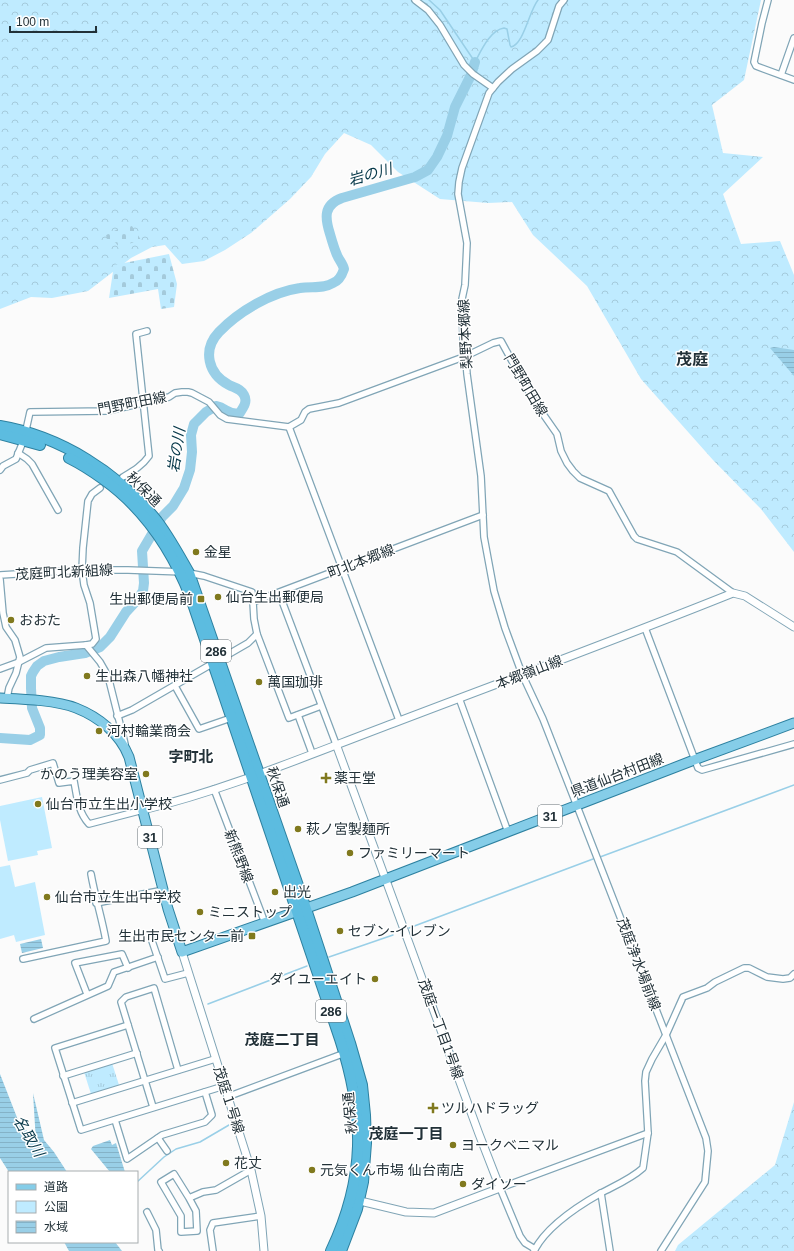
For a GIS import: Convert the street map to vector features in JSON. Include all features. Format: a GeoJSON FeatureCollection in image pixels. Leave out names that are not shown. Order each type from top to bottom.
{"type":"FeatureCollection","features":[{"type":"Feature","properties":{"kind":"highway","name":"秋保通"},"geometry":{"type":"LineString","coordinates":[[0,426],[25,436],[63,447],[108,474],[136,498],[162,535],[170,553],[184,573],[190,598],[216,661],[254,775],[350,1043],[362,1085],[366,1143],[363,1182],[331,1251]]}},
{"type":"Feature","properties":{"kind":"highway","name":"秋保通"},"geometry":{"type":"LineString","coordinates":[[0,434],[25,436]]}},
{"type":"Feature","properties":{"kind":"highway","name":"秋保通"},"geometry":{"type":"LineString","coordinates":[[216,661],[231,718],[254,775]]}},
{"type":"Feature","properties":{"kind":"highway","name":"秋保通"},"geometry":{"type":"LineString","coordinates":[[302,910],[350,1068],[355,1094],[358,1130],[354,1200],[350,1229],[341,1251]]}},
{"type":"Feature","properties":{"kind":"main road","name":"31"},"geometry":{"type":"LineString","coordinates":[[7,698],[40,701],[76,708],[96,718],[111,730],[120,740],[126,750],[182,952]]}},
{"type":"Feature","properties":{"kind":"main road","name":"県道仙台村田線"},"geometry":{"type":"LineString","coordinates":[[182,952],[386,879],[794,723]]}},
{"type":"Feature","properties":{"kind":"street"},"geometry":{"type":"LineString","coordinates":[[416,0],[436,19],[468,70],[493,88]]}},
{"type":"Feature","properties":{"kind":"street","name":"梨野本郷線"},"geometry":{"type":"LineString","coordinates":[[522,674],[504,628],[494,592],[484,537],[480,462],[463,339],[462,299],[465,285],[467,243],[464,220],[458,194],[462,168],[487,97],[493,88],[512,69],[537,51],[548,40],[559,6],[564,0]]}},
{"type":"Feature","properties":{"kind":"street"},"geometry":{"type":"LineString","coordinates":[[768,0],[754,62],[756,66],[794,80]]}},
{"type":"Feature","properties":{"kind":"street"},"geometry":{"type":"LineString","coordinates":[[781,75],[794,38]]}},
{"type":"Feature","properties":{"kind":"street"},"geometry":{"type":"LineString","coordinates":[[122,478],[136,470],[149,456],[136,334],[147,331]]}},
{"type":"Feature","properties":{"kind":"street","name":"門野町田線"},"geometry":{"type":"LineString","coordinates":[[25,436],[30,412],[107,411],[169,397],[175,393],[188,392],[210,402],[223,417],[233,420],[289,427],[301,420],[305,412],[309,409],[339,403],[466,356],[493,343],[501,341],[534,401],[557,434],[561,451],[573,472],[584,480],[609,491],[637,539],[677,552],[733,593]]}},
{"type":"Feature","properties":{"kind":"street"},"geometry":{"type":"LineString","coordinates":[[289,427],[399,720]]}},
{"type":"Feature","properties":{"kind":"street"},"geometry":{"type":"LineString","coordinates":[[0,470],[3,466],[16,459],[25,436]]}},
{"type":"Feature","properties":{"kind":"street"},"geometry":{"type":"LineString","coordinates":[[18,453],[32,464],[58,510]]}},
{"type":"Feature","properties":{"kind":"street"},"geometry":{"type":"LineString","coordinates":[[0,669],[19,662],[46,648],[87,647],[96,639],[90,603],[84,585],[82,570],[88,501],[92,494],[100,488]]}},
{"type":"Feature","properties":{"kind":"street","name":"町北本郷線"},"geometry":{"type":"LineString","coordinates":[[253,602],[483,515]]}},
{"type":"Feature","properties":{"kind":"street","name":"茂庭町北新組線"},"geometry":{"type":"LineString","coordinates":[[0,575],[82,570],[164,571],[184,573],[204,576],[252,592],[253,602]]}},
{"type":"Feature","properties":{"kind":"street"},"geometry":{"type":"LineString","coordinates":[[0,579],[6,627],[15,640],[20,657],[7,698]]}},
{"type":"Feature","properties":{"kind":"street"},"geometry":{"type":"LineString","coordinates":[[279,593],[336,744]]}},
{"type":"Feature","properties":{"kind":"street"},"geometry":{"type":"LineString","coordinates":[[733,593],[745,596],[794,627]]}},
{"type":"Feature","properties":{"kind":"street","name":"本郷嶺山線"},"geometry":{"type":"LineString","coordinates":[[143,810],[190,797],[254,775],[646,628],[733,593]]}},
{"type":"Feature","properties":{"kind":"street"},"geometry":{"type":"LineString","coordinates":[[253,602],[254,619],[258,634],[289,718],[321,706]]}},
{"type":"Feature","properties":{"kind":"street"},"geometry":{"type":"LineString","coordinates":[[646,628],[698,768],[702,770],[794,744]]}},
{"type":"Feature","properties":{"kind":"street"},"geometry":{"type":"LineString","coordinates":[[117,716],[132,710],[175,686],[248,643],[258,634]]}},
{"type":"Feature","properties":{"kind":"street"},"geometry":{"type":"LineString","coordinates":[[87,647],[100,662],[108,676],[126,750]]}},
{"type":"Feature","properties":{"kind":"street","name":"茂庭浄水場前線"},"geometry":{"type":"LineString","coordinates":[[522,674],[543,719],[706,1138],[708,1151],[705,1182],[661,1251]]}},
{"type":"Feature","properties":{"kind":"street"},"geometry":{"type":"LineString","coordinates":[[175,686],[199,729],[231,718]]}},
{"type":"Feature","properties":{"kind":"street"},"geometry":{"type":"LineString","coordinates":[[459,698],[508,832]]}},
{"type":"Feature","properties":{"kind":"street"},"geometry":{"type":"LineString","coordinates":[[298,715],[312,753]]}},
{"type":"Feature","properties":{"kind":"street","name":"茂庭一丁目1号線"},"geometry":{"type":"LineString","coordinates":[[336,744],[500,1188]]}},
{"type":"Feature","properties":{"kind":"street"},"geometry":{"type":"LineString","coordinates":[[0,780],[28,773],[30,770],[53,763],[59,783],[74,781],[80,811],[84,819],[89,824],[143,810]]}},
{"type":"Feature","properties":{"kind":"street","name":"新熊野線"},"geometry":{"type":"LineString","coordinates":[[214,789],[265,923]]}},
{"type":"Feature","properties":{"kind":"street"},"geometry":{"type":"LineString","coordinates":[[23,959],[106,941],[102,919],[96,903],[91,874]]}},
{"type":"Feature","properties":{"kind":"street"},"geometry":{"type":"LineString","coordinates":[[96,903],[164,890]]}},
{"type":"Feature","properties":{"kind":"street"},"geometry":{"type":"LineString","coordinates":[[152,938],[164,979],[188,973]]}},
{"type":"Feature","properties":{"kind":"street","name":"茂庭１号線"},"geometry":{"type":"LineString","coordinates":[[182,952],[251,1170],[262,1216],[264,1251]]}},
{"type":"Feature","properties":{"kind":"street"},"geometry":{"type":"LineString","coordinates":[[87,994],[75,963],[122,954],[128,968]]}},
{"type":"Feature","properties":{"kind":"street"},"geometry":{"type":"LineString","coordinates":[[34,1019],[87,994],[108,986],[114,972],[158,957]]}},
{"type":"Feature","properties":{"kind":"street"},"geometry":{"type":"LineString","coordinates":[[500,1188],[520,1236],[535,1250],[550,1229],[573,1211],[601,1193],[622,1183],[643,1168],[648,1133],[645,1081],[646,1072],[652,1058],[666,1035],[683,997],[707,988],[730,974],[744,968],[749,968],[757,974],[767,977],[783,979],[790,978],[794,974]]}},
{"type":"Feature","properties":{"kind":"street"},"geometry":{"type":"LineString","coordinates":[[153,1107],[121,1002],[126,997],[154,988],[178,1070]]}},
{"type":"Feature","properties":{"kind":"street"},"geometry":{"type":"LineString","coordinates":[[128,1025],[55,1048],[81,1130],[224,1086]]}},
{"type":"Feature","properties":{"kind":"street"},"geometry":{"type":"LineString","coordinates":[[63,1076],[136,1053]]}},
{"type":"Feature","properties":{"kind":"street"},"geometry":{"type":"LineString","coordinates":[[227,1097],[345,1053]]}},
{"type":"Feature","properties":{"kind":"street"},"geometry":{"type":"LineString","coordinates":[[72,1103],[215,1059]]}},
{"type":"Feature","properties":{"kind":"street"},"geometry":{"type":"LineString","coordinates":[[115,1120],[127,1159],[162,1135],[205,1122],[212,1116],[205,1092]]}},
{"type":"Feature","properties":{"kind":"street"},"geometry":{"type":"LineString","coordinates":[[354,1200],[406,1212],[434,1213],[648,1133]]}},
{"type":"Feature","properties":{"kind":"street"},"geometry":{"type":"LineString","coordinates":[[158,1138],[167,1151]]}},
{"type":"Feature","properties":{"kind":"street"},"geometry":{"type":"LineString","coordinates":[[189,1198],[203,1192],[216,1190],[251,1170]]}},
{"type":"Feature","properties":{"kind":"street"},"geometry":{"type":"LineString","coordinates":[[174,1174],[189,1198],[196,1211],[197,1231],[181,1232],[181,1216],[161,1182],[174,1174]]}},
{"type":"Feature","properties":{"kind":"street"},"geometry":{"type":"LineString","coordinates":[[601,1193],[610,1251]]}},
{"type":"Feature","properties":{"kind":"street"},"geometry":{"type":"LineString","coordinates":[[148,1212],[156,1230],[159,1251]]}},
{"type":"Feature","properties":{"kind":"street"},"geometry":{"type":"LineString","coordinates":[[213,1251],[210,1230],[212,1223],[262,1216]]}},
{"type":"Feature","properties":{"kind":"green space"},"geometry":{"type":"Polygon","coordinates":[[[0,0],[761,0],[744,80],[712,105],[723,153],[763,157],[723,194],[741,244],[780,241],[794,275],[794,552],[761,509],[713,460],[641,379],[587,286],[533,235],[512,202],[488,203],[440,199],[398,172],[371,145],[344,133],[325,154],[311,177],[290,199],[251,233],[225,250],[204,261],[182,264],[165,245],[152,247],[131,258],[88,291],[52,298],[31,297],[0,309],[0,0]]]}},
{"type":"Feature","properties":{"kind":"green space"},"geometry":{"type":"Polygon","coordinates":[[[130,223],[141,240],[119,247],[115,242],[108,244],[106,235],[130,223]]]}},
{"type":"Feature","properties":{"kind":"green space"},"geometry":{"type":"Polygon","coordinates":[[[169,254],[177,284],[174,307],[161,309],[158,289],[109,298],[114,265],[169,254]]]}},
{"type":"Feature","properties":{"kind":"green space"},"geometry":{"type":"Polygon","coordinates":[[[42,797],[52,848],[37,851],[38,855],[8,861],[0,820],[0,806],[42,797]]]}},
{"type":"Feature","properties":{"kind":"green space"},"geometry":{"type":"Polygon","coordinates":[[[10,865],[15,887],[35,882],[45,935],[16,942],[14,935],[0,939],[0,867],[10,865]]]}},
{"type":"Feature","properties":{"kind":"green space"},"geometry":{"type":"Polygon","coordinates":[[[112,1063],[119,1085],[91,1094],[84,1072],[112,1063]]]}},
{"type":"Feature","properties":{"kind":"green space"},"geometry":{"type":"Polygon","coordinates":[[[794,1102],[794,1251],[675,1251],[678,1245],[775,1165],[794,1102]]]}},
{"type":"Feature","properties":{"kind":"water"},"geometry":{"type":"Polygon","coordinates":[[[774,347],[794,350],[794,376],[770,348],[774,347]]]}},
{"type":"Feature","properties":{"kind":"water"},"geometry":{"type":"Polygon","coordinates":[[[41,939],[43,948],[22,953],[20,944],[41,939]]]}},
{"type":"Feature","properties":{"kind":"water","name":"名取川"},"geometry":{"type":"Polygon","coordinates":[[[0,1074],[18,1120],[36,1142],[33,1093],[44,1140],[66,1171],[8,1171],[0,1158],[0,1074]]]}},
{"type":"Feature","properties":{"kind":"water"},"geometry":{"type":"Polygon","coordinates":[[[110,1140],[112,1145],[116,1143],[125,1171],[109,1171],[91,1149],[93,1146],[110,1140]]]}},
{"type":"Feature","properties":{"kind":"water"},"geometry":{"type":"Polygon","coordinates":[[[65,1243],[116,1243],[122,1251],[69,1251],[65,1243]]]}},
{"type":"Feature","properties":{"kind":"waterway"},"geometry":{"type":"LineString","coordinates":[[429,0],[440,10],[475,62],[486,42],[499,30],[504,28],[507,29],[511,47],[516,45],[523,34],[538,0]]}},
{"type":"Feature","properties":{"kind":"waterway","name":"岩の川"},"geometry":{"type":"LineString","coordinates":[[0,738],[30,740],[40,735],[40,728],[32,708],[31,676],[33,672],[37,666],[44,661],[85,653],[100,647],[110,637],[126,612],[143,591],[142,551],[162,517],[173,506],[184,488],[190,470],[192,452],[191,435],[194,424],[206,412],[216,406],[231,413],[239,414],[243,407],[245,403],[243,393],[222,380],[216,375],[212,368],[209,354],[210,346],[214,339],[219,332],[236,317],[267,298],[289,290],[329,285],[339,279],[344,269],[336,252],[328,228],[327,213],[331,204],[342,198],[415,177],[428,170],[437,157],[447,136],[455,107],[471,75],[475,62]]}},
{"type":"Feature","properties":{"kind":"waterway"},"geometry":{"type":"LineString","coordinates":[[600,857],[794,785]]}},
{"type":"Feature","properties":{"kind":"waterway"},"geometry":{"type":"LineString","coordinates":[[409,928],[593,859]]}},
{"type":"Feature","properties":{"kind":"waterway"},"geometry":{"type":"LineString","coordinates":[[329,957],[393,935]]}},
{"type":"Feature","properties":{"kind":"waterway"},"geometry":{"type":"LineString","coordinates":[[208,1004],[307,966]]}},
{"type":"Feature","properties":{"kind":"waterway"},"geometry":{"type":"LineString","coordinates":[[138,1181],[164,1157],[176,1149],[200,1142],[229,1125]]}},
{"type":"Feature","properties":{"kind":"place","name":"金星"},"geometry":{"type":"Point","coordinates":[196,552]}},
{"type":"Feature","properties":{"kind":"place","name":"仙台生出郵便局"},"geometry":{"type":"Point","coordinates":[218,597]}},
{"type":"Feature","properties":{"kind":"place","name":"生出郵便局前"},"geometry":{"type":"Point","coordinates":[201,599]}},
{"type":"Feature","properties":{"kind":"place","name":"おおた"},"geometry":{"type":"Point","coordinates":[11,620]}},
{"type":"Feature","properties":{"kind":"place","name":"生出森八幡神社"},"geometry":{"type":"Point","coordinates":[87,676]}},
{"type":"Feature","properties":{"kind":"place","name":"萬国珈琲"},"geometry":{"type":"Point","coordinates":[259,682]}},
{"type":"Feature","properties":{"kind":"place","name":"河村輪業商会"},"geometry":{"type":"Point","coordinates":[99,731]}},
{"type":"Feature","properties":{"kind":"place","name":"かのう理美容室"},"geometry":{"type":"Point","coordinates":[146,774]}},
{"type":"Feature","properties":{"kind":"place","name":"薬王堂"},"geometry":{"type":"Point","coordinates":[326,778]}},
{"type":"Feature","properties":{"kind":"place","name":"仙台市立生出小学校"},"geometry":{"type":"Point","coordinates":[38,804]}},
{"type":"Feature","properties":{"kind":"place","name":"萩ノ宮製麺所"},"geometry":{"type":"Point","coordinates":[298,829]}},
{"type":"Feature","properties":{"kind":"place","name":"ファミリーマート"},"geometry":{"type":"Point","coordinates":[350,853]}},
{"type":"Feature","properties":{"kind":"place","name":"出光"},"geometry":{"type":"Point","coordinates":[275,892]}},
{"type":"Feature","properties":{"kind":"place","name":"仙台市立生出中学校"},"geometry":{"type":"Point","coordinates":[47,897]}},
{"type":"Feature","properties":{"kind":"place","name":"ミニストップ"},"geometry":{"type":"Point","coordinates":[200,912]}},
{"type":"Feature","properties":{"kind":"place","name":"セブン-イレブン"},"geometry":{"type":"Point","coordinates":[340,931]}},
{"type":"Feature","properties":{"kind":"place","name":"生出市民センター前"},"geometry":{"type":"Point","coordinates":[252,936]}},
{"type":"Feature","properties":{"kind":"place","name":"ダイユーエイト"},"geometry":{"type":"Point","coordinates":[375,979]}},
{"type":"Feature","properties":{"kind":"place","name":"ツルハドラッグ"},"geometry":{"type":"Point","coordinates":[433,1108]}},
{"type":"Feature","properties":{"kind":"place","name":"ヨークベニマル"},"geometry":{"type":"Point","coordinates":[453,1145]}},
{"type":"Feature","properties":{"kind":"place","name":"花丈"},"geometry":{"type":"Point","coordinates":[226,1163]}},
{"type":"Feature","properties":{"kind":"place","name":"元気くん市場 仙台南店"},"geometry":{"type":"Point","coordinates":[312,1170]}},
{"type":"Feature","properties":{"kind":"place","name":"ダイソー"},"geometry":{"type":"Point","coordinates":[463,1184]}},
{"type":"Feature","properties":{"kind":"district","name":"茂庭"},"geometry":{"type":"Point","coordinates":[692,359]}},
{"type":"Feature","properties":{"kind":"district","name":"字町北"},"geometry":{"type":"Point","coordinates":[191,756]}},
{"type":"Feature","properties":{"kind":"district","name":"茂庭二丁目"},"geometry":{"type":"Point","coordinates":[282,1039]}},
{"type":"Feature","properties":{"kind":"district","name":"茂庭一丁目"},"geometry":{"type":"Point","coordinates":[406,1133]}}]}
